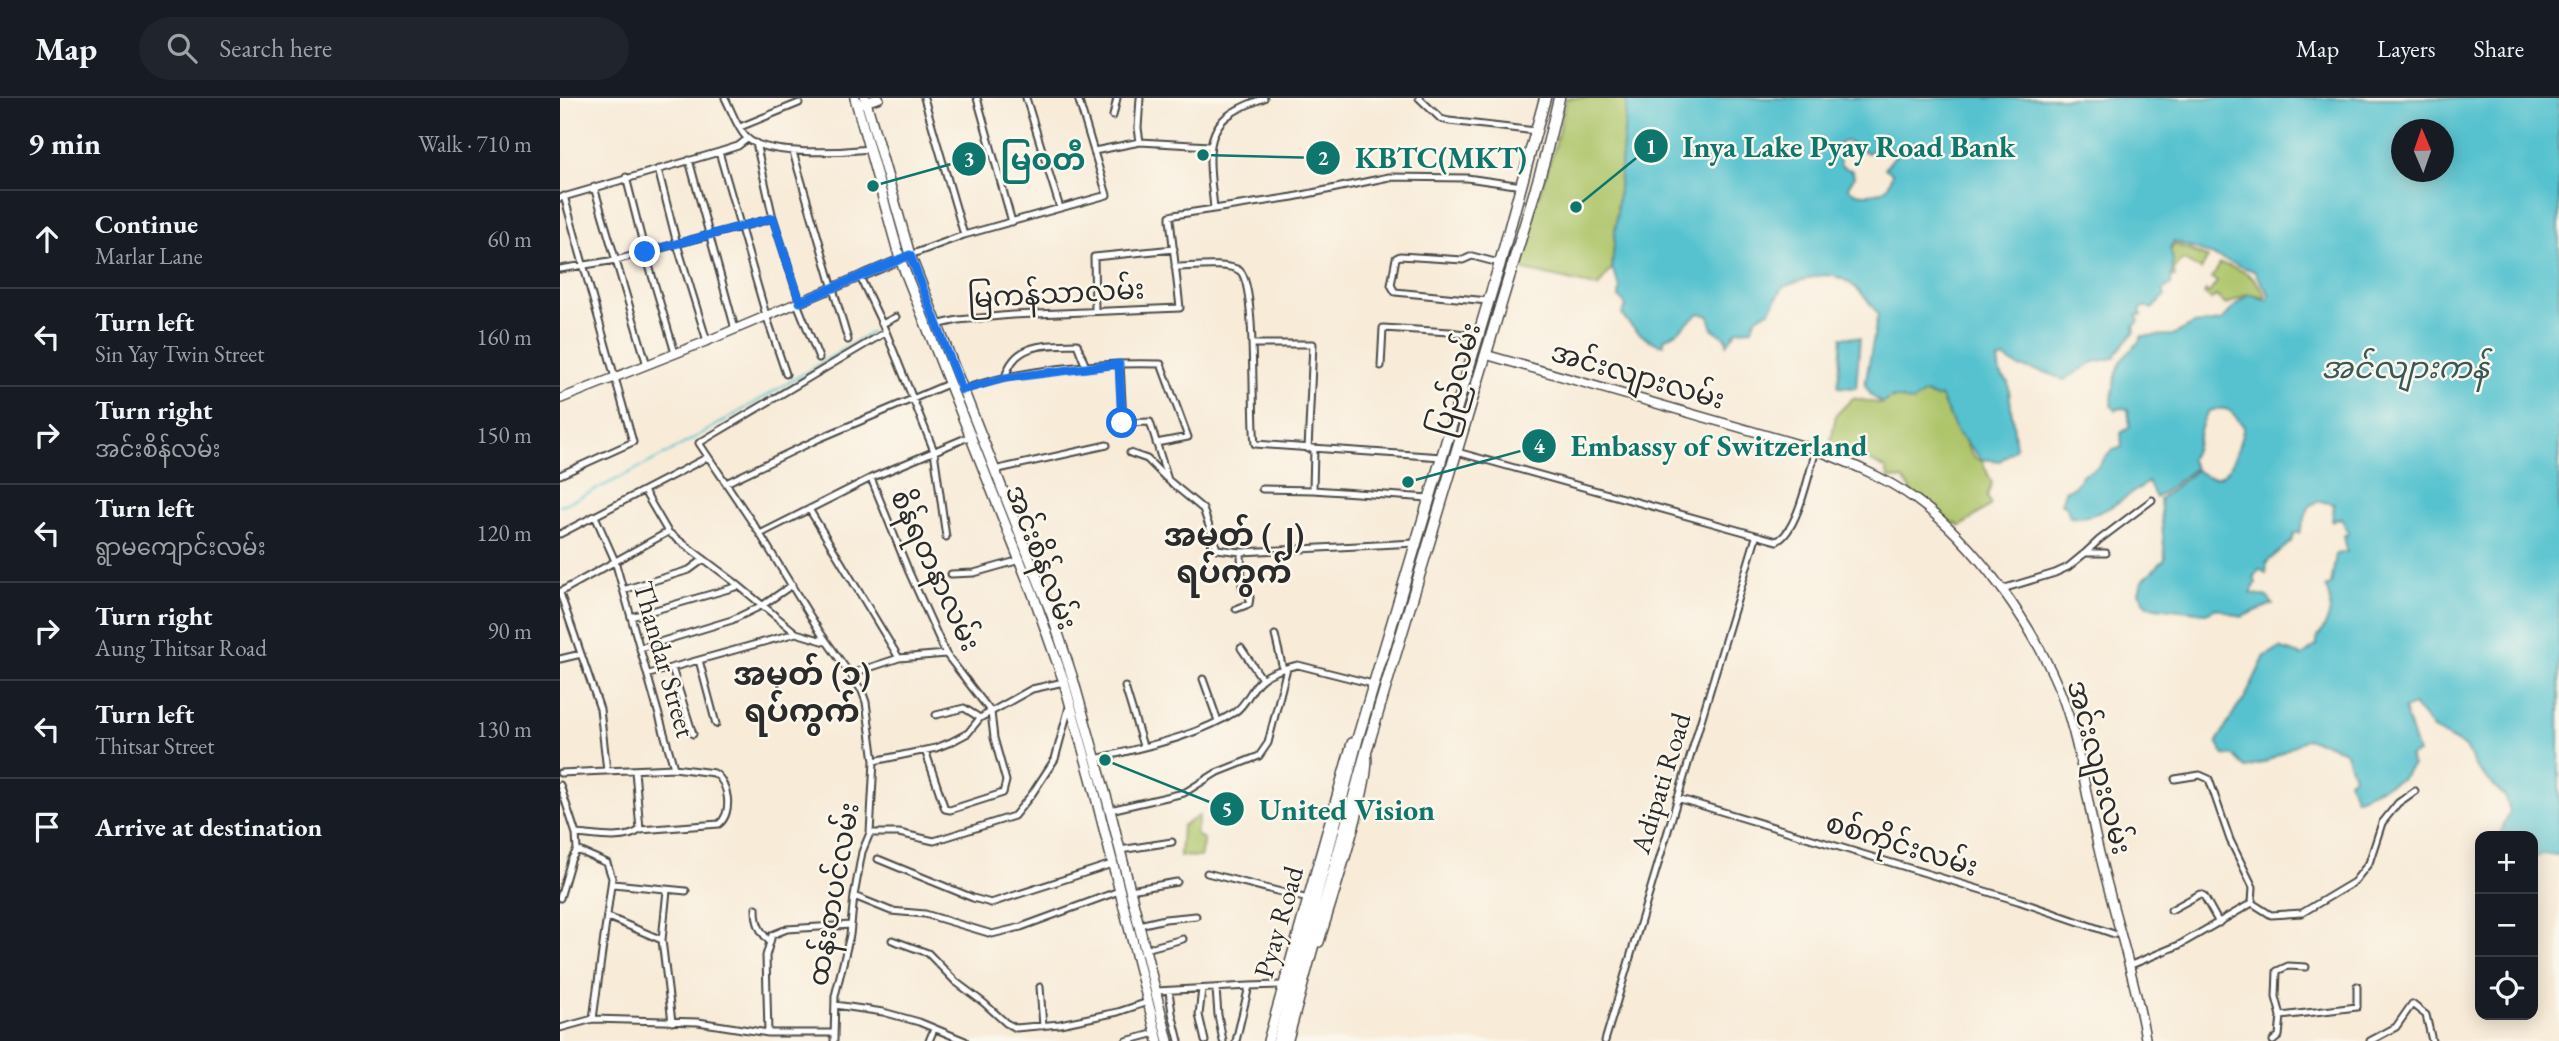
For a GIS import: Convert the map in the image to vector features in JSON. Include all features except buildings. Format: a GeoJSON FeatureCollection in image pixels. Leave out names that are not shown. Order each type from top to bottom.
{"type":"FeatureCollection","features":[{"type":"Feature","properties":{"kind":"highway","name":"ပြည်လမ်း"},"geometry":{"type":"LineString","coordinates":[[1358,737],[1500,263],[1545,98]]}},
{"type":"Feature","properties":{"kind":"highway","name":"ပြည်လမ်း"},"geometry":{"type":"LineString","coordinates":[[1289,1041],[1366,752],[1487,355],[1559,98]]}},
{"type":"Feature","properties":{"kind":"highway"},"geometry":{"type":"LineString","coordinates":[[1515,210],[1528,214]]}},
{"type":"Feature","properties":{"kind":"highway","name":"Pyay Road"},"geometry":{"type":"LineString","coordinates":[[1278,1041],[1358,737]]}},
{"type":"Feature","properties":{"kind":"main road"},"geometry":{"type":"LineString","coordinates":[[874,148],[861,101],[879,98]]}},
{"type":"Feature","properties":{"kind":"main road","name":"အင်းစိန်လမ်း"},"geometry":{"type":"LineString","coordinates":[[874,148],[936,325],[1052,615],[1110,810],[1168,1041]]}},
{"type":"Feature","properties":{"kind":"main road","name":"အင်းစိန်လမ်း"},"geometry":{"type":"LineString","coordinates":[[874,148],[900,259],[1020,560],[1064,682],[1157,1037]]}},
{"type":"Feature","properties":{"kind":"main road"},"geometry":{"type":"LineString","coordinates":[[560,399],[910,255]]}},
{"type":"Feature","properties":{"kind":"main road"},"geometry":{"type":"LineString","coordinates":[[1468,368],[1487,355],[1477,337]]}},
{"type":"Feature","properties":{"kind":"main road","name":"အင်းလျားလမ်း"},"geometry":{"type":"LineString","coordinates":[[1487,355],[1816,450],[1865,470],[1917,500],[1961,541],[2024,619],[2060,692],[2071,725],[2102,863],[2131,965],[2146,1041]]}},
{"type":"Feature","properties":{"kind":"main road","name":"Pyay Road"},"geometry":{"type":"LineString","coordinates":[[1268,1041],[1344,768],[1353,739],[1358,737]]}},
{"type":"Feature","properties":{"kind":"street"},"geometry":{"type":"LineString","coordinates":[[727,98],[747,138],[756,143],[793,152],[874,148]]}},
{"type":"Feature","properties":{"kind":"street"},"geometry":{"type":"LineString","coordinates":[[924,98],[964,235]]}},
{"type":"Feature","properties":{"kind":"street"},"geometry":{"type":"LineString","coordinates":[[977,98],[1012,222]]}},
{"type":"Feature","properties":{"kind":"street"},"geometry":{"type":"LineString","coordinates":[[1026,98],[1060,208]]}},
{"type":"Feature","properties":{"kind":"street"},"geometry":{"type":"LineString","coordinates":[[910,255],[964,235],[1107,195],[1078,98]]}},
{"type":"Feature","properties":{"kind":"street"},"geometry":{"type":"LineString","coordinates":[[1113,116],[1117,98]]}},
{"type":"Feature","properties":{"kind":"street"},"geometry":{"type":"LineString","coordinates":[[1140,98],[1140,142]]}},
{"type":"Feature","properties":{"kind":"street"},"geometry":{"type":"LineString","coordinates":[[1214,209],[1210,146],[1218,126],[1227,115],[1264,98]]}},
{"type":"Feature","properties":{"kind":"street"},"geometry":{"type":"LineString","coordinates":[[1419,98],[1434,113],[1449,121],[1505,125],[1538,131]]}},
{"type":"Feature","properties":{"kind":"street"},"geometry":{"type":"LineString","coordinates":[[740,127],[799,103]]}},
{"type":"Feature","properties":{"kind":"street"},"geometry":{"type":"LineString","coordinates":[[560,475],[633,442],[562,197],[738,146],[747,138]]}},
{"type":"Feature","properties":{"kind":"street"},"geometry":{"type":"LineString","coordinates":[[1094,151],[1140,142],[1210,146]]}},
{"type":"Feature","properties":{"kind":"street"},"geometry":{"type":"LineString","coordinates":[[756,143],[773,218],[798,302],[819,358]]}},
{"type":"Feature","properties":{"kind":"street"},"geometry":{"type":"LineString","coordinates":[[719,152],[739,228],[786,374]]}},
{"type":"Feature","properties":{"kind":"street"},"geometry":{"type":"LineString","coordinates":[[793,152],[848,340]]}},
{"type":"Feature","properties":{"kind":"street"},"geometry":{"type":"LineString","coordinates":[[689,160],[735,329]]}},
{"type":"Feature","properties":{"kind":"street"},"geometry":{"type":"LineString","coordinates":[[658,169],[706,341]]}},
{"type":"Feature","properties":{"kind":"street"},"geometry":{"type":"LineString","coordinates":[[626,177],[675,353]]}},
{"type":"Feature","properties":{"kind":"street"},"geometry":{"type":"LineString","coordinates":[[1441,457],[1255,444],[1247,281],[1240,271],[1229,266],[1175,267],[1170,216],[1293,197],[1389,177],[1467,178],[1522,186]]}},
{"type":"Feature","properties":{"kind":"street"},"geometry":{"type":"LineString","coordinates":[[594,187],[648,365]]}},
{"type":"Feature","properties":{"kind":"street"},"geometry":{"type":"LineString","coordinates":[[560,269],[616,260],[773,218]]}},
{"type":"Feature","properties":{"kind":"street"},"geometry":{"type":"LineString","coordinates":[[1095,311],[1094,257],[1174,249]]}},
{"type":"Feature","properties":{"kind":"street"},"geometry":{"type":"LineString","coordinates":[[1488,301],[1395,292],[1391,285],[1396,258],[1400,256],[1463,260],[1472,256],[1500,263]]}},
{"type":"Feature","properties":{"kind":"street","name":"မြကန်သာလမ်း"},"geometry":{"type":"LineString","coordinates":[[936,325],[1012,315],[1180,308],[1175,267]]}},
{"type":"Feature","properties":{"kind":"street"},"geometry":{"type":"LineString","coordinates":[[860,277],[886,332],[934,451],[946,537]]}},
{"type":"Feature","properties":{"kind":"street"},"geometry":{"type":"LineString","coordinates":[[882,324],[896,317]]}},
{"type":"Feature","properties":{"kind":"street"},"geometry":{"type":"LineString","coordinates":[[1381,366],[1383,328],[1450,332],[1477,337]]}},
{"type":"Feature","properties":{"kind":"street","name":"ထန်းတပင်လမ်း"},"geometry":{"type":"LineString","coordinates":[[834,1041],[835,1005],[851,925],[854,895],[862,852],[870,833],[874,761],[866,702],[699,443],[886,332]]}},
{"type":"Feature","properties":{"kind":"street"},"geometry":{"type":"LineString","coordinates":[[1005,378],[1011,360],[1031,348],[1077,344],[1086,367]]}},
{"type":"Feature","properties":{"kind":"street"},"geometry":{"type":"LineString","coordinates":[[1252,344],[1313,344],[1313,490]]}},
{"type":"Feature","properties":{"kind":"street"},"geometry":{"type":"LineString","coordinates":[[1119,364],[1122,423],[1150,422],[1168,480]]}},
{"type":"Feature","properties":{"kind":"street"},"geometry":{"type":"LineString","coordinates":[[962,390],[1005,378],[1086,367],[1161,364],[1188,437],[1156,443]]}},
{"type":"Feature","properties":{"kind":"street"},"geometry":{"type":"LineString","coordinates":[[726,483],[818,439],[948,384]]}},
{"type":"Feature","properties":{"kind":"street"},"geometry":{"type":"LineString","coordinates":[[760,534],[871,478],[980,433]]}},
{"type":"Feature","properties":{"kind":"street"},"geometry":{"type":"LineString","coordinates":[[994,470],[1107,445]]}},
{"type":"Feature","properties":{"kind":"street"},"geometry":{"type":"LineString","coordinates":[[1457,452],[1777,541],[1789,530],[1816,450]]}},
{"type":"Feature","properties":{"kind":"street"},"geometry":{"type":"LineString","coordinates":[[1130,453],[1147,459],[1203,509],[1217,549],[1241,552],[1415,543]]}},
{"type":"Feature","properties":{"kind":"street"},"geometry":{"type":"LineString","coordinates":[[560,534],[708,457]]}},
{"type":"Feature","properties":{"kind":"street","name":"စိန်ရတနာလမ်း"},"geometry":{"type":"LineString","coordinates":[[871,478],[946,654],[991,712]]}},
{"type":"Feature","properties":{"kind":"street"},"geometry":{"type":"LineString","coordinates":[[1262,489],[1429,498]]}},
{"type":"Feature","properties":{"kind":"street"},"geometry":{"type":"LineString","coordinates":[[644,491],[668,533],[796,633],[828,642]]}},
{"type":"Feature","properties":{"kind":"street"},"geometry":{"type":"LineString","coordinates":[[2002,589],[2061,570],[2152,500]]}},
{"type":"Feature","properties":{"kind":"street"},"geometry":{"type":"LineString","coordinates":[[809,509],[899,658]]}},
{"type":"Feature","properties":{"kind":"street","name":"Thandar Street"},"geometry":{"type":"LineString","coordinates":[[595,516],[615,561],[674,768]]}},
{"type":"Feature","properties":{"kind":"street"},"geometry":{"type":"LineString","coordinates":[[607,771],[600,709],[560,593],[668,533]]}},
{"type":"Feature","properties":{"kind":"street","name":"Adipati Road"},"geometry":{"type":"LineString","coordinates":[[1605,1041],[1756,537]]}},
{"type":"Feature","properties":{"kind":"street"},"geometry":{"type":"LineString","coordinates":[[1236,609],[1251,601],[1251,597],[1242,590],[1241,552]]}},
{"type":"Feature","properties":{"kind":"street"},"geometry":{"type":"LineString","coordinates":[[2085,553],[2106,553]]}},
{"type":"Feature","properties":{"kind":"street"},"geometry":{"type":"LineString","coordinates":[[623,590],[689,570],[704,559]]}},
{"type":"Feature","properties":{"kind":"street"},"geometry":{"type":"LineString","coordinates":[[951,573],[974,573],[1020,560]]}},
{"type":"Feature","properties":{"kind":"street"},"geometry":{"type":"LineString","coordinates":[[640,648],[732,620],[763,605],[792,585]]}},
{"type":"Feature","properties":{"kind":"street"},"geometry":{"type":"LineString","coordinates":[[631,618],[738,586]]}},
{"type":"Feature","properties":{"kind":"street"},"geometry":{"type":"LineString","coordinates":[[649,674],[796,633]]}},
{"type":"Feature","properties":{"kind":"street"},"geometry":{"type":"LineString","coordinates":[[1110,810],[1184,793],[1216,773],[1259,755],[1268,743],[1285,668],[1275,635]]}},
{"type":"Feature","properties":{"kind":"street"},"geometry":{"type":"LineString","coordinates":[[1241,648],[1262,679]]}},
{"type":"Feature","properties":{"kind":"street"},"geometry":{"type":"LineString","coordinates":[[560,659],[581,654]]}},
{"type":"Feature","properties":{"kind":"street"},"geometry":{"type":"LineString","coordinates":[[850,674],[899,658],[946,654]]}},
{"type":"Feature","properties":{"kind":"street"},"geometry":{"type":"LineString","coordinates":[[699,660],[716,724]]}},
{"type":"Feature","properties":{"kind":"street"},"geometry":{"type":"LineString","coordinates":[[1096,759],[1176,737],[1218,721],[1238,710],[1262,679],[1285,668],[1298,665],[1373,684]]}},
{"type":"Feature","properties":{"kind":"street"},"geometry":{"type":"LineString","coordinates":[[672,668],[692,734]]}},
{"type":"Feature","properties":{"kind":"street"},"geometry":{"type":"LineString","coordinates":[[1203,679],[1218,721]]}},
{"type":"Feature","properties":{"kind":"street"},"geometry":{"type":"LineString","coordinates":[[874,761],[951,742],[968,733],[980,718],[1032,689],[1064,682]]}},
{"type":"Feature","properties":{"kind":"street"},"geometry":{"type":"LineString","coordinates":[[1125,688],[1143,746]]}},
{"type":"Feature","properties":{"kind":"street"},"geometry":{"type":"LineString","coordinates":[[870,833],[898,833],[934,841],[1014,816],[1055,758],[1070,703]]}},
{"type":"Feature","properties":{"kind":"street"},"geometry":{"type":"LineString","coordinates":[[936,715],[964,708],[980,718]]}},
{"type":"Feature","properties":{"kind":"street"},"geometry":{"type":"LineString","coordinates":[[925,750],[945,808],[950,810],[1003,793],[1006,781],[991,712]]}},
{"type":"Feature","properties":{"kind":"street"},"geometry":{"type":"LineString","coordinates":[[560,773],[674,768],[714,773],[728,797],[726,816],[719,824],[640,830],[633,835],[576,834]]}},
{"type":"Feature","properties":{"kind":"street"},"geometry":{"type":"LineString","coordinates":[[635,770],[640,830]]}},
{"type":"Feature","properties":{"kind":"street"},"geometry":{"type":"LineString","coordinates":[[2175,779],[2200,775],[2209,779],[2230,841],[2253,887],[2252,903]]}},
{"type":"Feature","properties":{"kind":"street"},"geometry":{"type":"LineString","coordinates":[[560,785],[576,834],[577,850],[571,860],[560,898]]}},
{"type":"Feature","properties":{"kind":"street"},"geometry":{"type":"LineString","coordinates":[[2252,903],[2271,915],[2302,913],[2354,882],[2369,863],[2382,823],[2398,803],[2415,791]]}},
{"type":"Feature","properties":{"kind":"street","name":"စစ်ကိုင်းလမ်း"},"geometry":{"type":"LineString","coordinates":[[1677,798],[2018,901],[2114,934]]}},
{"type":"Feature","properties":{"kind":"street"},"geometry":{"type":"LineString","coordinates":[[1120,850],[1172,842]]}},
{"type":"Feature","properties":{"kind":"street"},"geometry":{"type":"LineString","coordinates":[[577,850],[607,863],[612,884],[593,1019]]}},
{"type":"Feature","properties":{"kind":"street"},"geometry":{"type":"LineString","coordinates":[[878,859],[990,903],[1112,864]]}},
{"type":"Feature","properties":{"kind":"street"},"geometry":{"type":"LineString","coordinates":[[1207,873],[1308,898]]}},
{"type":"Feature","properties":{"kind":"street"},"geometry":{"type":"LineString","coordinates":[[1130,890],[1177,882]]}},
{"type":"Feature","properties":{"kind":"street"},"geometry":{"type":"LineString","coordinates":[[612,884],[686,891]]}},
{"type":"Feature","properties":{"kind":"street"},"geometry":{"type":"LineString","coordinates":[[667,890],[662,940],[672,1022]]}},
{"type":"Feature","properties":{"kind":"street"},"geometry":{"type":"LineString","coordinates":[[854,895],[891,911],[925,914],[992,934],[1021,927],[1119,891]]}},
{"type":"Feature","properties":{"kind":"street"},"geometry":{"type":"LineString","coordinates":[[2171,910],[2200,894],[2204,896],[2219,923]]}},
{"type":"Feature","properties":{"kind":"street"},"geometry":{"type":"LineString","coordinates":[[2131,965],[2179,945],[2252,903]]}},
{"type":"Feature","properties":{"kind":"street"},"geometry":{"type":"LineString","coordinates":[[756,908],[756,922],[769,941]]}},
{"type":"Feature","properties":{"kind":"street"},"geometry":{"type":"LineString","coordinates":[[1139,925],[1196,916]]}},
{"type":"Feature","properties":{"kind":"street"},"geometry":{"type":"LineString","coordinates":[[608,917],[662,940]]}},
{"type":"Feature","properties":{"kind":"street"},"geometry":{"type":"LineString","coordinates":[[768,1033],[766,956],[772,935],[788,929],[851,925]]}},
{"type":"Feature","properties":{"kind":"street"},"geometry":{"type":"LineString","coordinates":[[892,940],[928,953],[956,982],[985,1003],[1006,1023],[1016,1028],[1044,1026],[1118,1012],[1148,1002]]}},
{"type":"Feature","properties":{"kind":"street"},"geometry":{"type":"LineString","coordinates":[[1145,949],[1183,940]]}},
{"type":"Feature","properties":{"kind":"street"},"geometry":{"type":"LineString","coordinates":[[2276,1041],[2281,1016],[2276,996],[2277,971],[2288,966],[2306,967]]}},
{"type":"Feature","properties":{"kind":"street"},"geometry":{"type":"LineString","coordinates":[[1156,991],[1283,985]]}},
{"type":"Feature","properties":{"kind":"street"},"geometry":{"type":"LineString","coordinates":[[1237,1041],[1249,986]]}},
{"type":"Feature","properties":{"kind":"street"},"geometry":{"type":"LineString","coordinates":[[2281,1016],[2353,1009],[2358,1002],[2357,986]]}},
{"type":"Feature","properties":{"kind":"street"},"geometry":{"type":"LineString","coordinates":[[1040,987],[1044,1026]]}},
{"type":"Feature","properties":{"kind":"street"},"geometry":{"type":"LineString","coordinates":[[1202,989],[1199,1015],[1205,1041]]}},
{"type":"Feature","properties":{"kind":"street"},"geometry":{"type":"LineString","coordinates":[[1216,989],[1223,1041]]}},
{"type":"Feature","properties":{"kind":"street"},"geometry":{"type":"LineString","coordinates":[[1169,991],[1171,1013],[1179,1041]]}},
{"type":"Feature","properties":{"kind":"street"},"geometry":{"type":"LineString","coordinates":[[2370,1041],[2396,1027],[2412,1004],[2426,1015],[2431,1041]]}},
{"type":"Feature","properties":{"kind":"street"},"geometry":{"type":"LineString","coordinates":[[835,1005],[883,1012],[934,1028],[964,1041]]}},
{"type":"Feature","properties":{"kind":"street"},"geometry":{"type":"LineString","coordinates":[[560,1028],[593,1019],[724,1025],[768,1033],[834,1033]]}},
{"type":"Feature","properties":{"kind":"street"},"geometry":{"type":"LineString","coordinates":[[929,1041],[934,1028]]}},
{"type":"Feature","properties":{"kind":"street"},"geometry":{"type":"LineString","coordinates":[[1126,1041],[1157,1037]]}},
{"type":"Feature","properties":{"kind":"green space"},"geometry":{"type":"Polygon","coordinates":[[[1566,98],[1627,98],[1612,268],[1598,287],[1516,268],[1555,146],[1566,98]]]}},
{"type":"Feature","properties":{"kind":"green space"},"geometry":{"type":"Polygon","coordinates":[[[2175,244],[2208,258],[2201,270],[2184,260],[2176,266],[2175,277],[2170,276],[2170,251],[2175,244]]]}},
{"type":"Feature","properties":{"kind":"green space"},"geometry":{"type":"Polygon","coordinates":[[[2220,264],[2247,274],[2266,296],[2264,298],[2247,294],[2226,305],[2216,296],[2211,299],[2204,294],[2206,291],[2209,293],[2217,282],[2212,278],[2220,264]]]}},
{"type":"Feature","properties":{"kind":"green space"},"geometry":{"type":"Polygon","coordinates":[[[1953,356],[1962,431],[1973,456],[1982,461],[1992,483],[1987,496],[1991,505],[1960,527],[1956,523],[1942,523],[1926,500],[1915,497],[1903,479],[1889,478],[1886,469],[1864,457],[1830,445],[1836,415],[1853,398],[1881,404],[1890,398],[1894,399],[1895,393],[1953,356]]]}},
{"type":"Feature","properties":{"kind":"green space"},"geometry":{"type":"Polygon","coordinates":[[[1199,816],[1196,835],[1204,839],[1200,857],[1180,856],[1182,826],[1199,816]]]}},
{"type":"Feature","properties":{"kind":"water","name":"အင်လျားကန်"},"geometry":{"type":"Polygon","coordinates":[[[1627,98],[2559,98],[2559,855],[2538,856],[2538,831],[2501,831],[2510,812],[2506,798],[2475,766],[2466,747],[2433,729],[2414,705],[2404,709],[2418,753],[2409,756],[2413,765],[2401,779],[2356,799],[2349,781],[2354,777],[2346,753],[2329,744],[2306,739],[2265,762],[2246,768],[2234,756],[2224,755],[2217,742],[2237,707],[2244,700],[2265,656],[2280,648],[2302,656],[2317,645],[2317,638],[2325,626],[2330,606],[2325,587],[2331,585],[2336,554],[2347,552],[2344,535],[2349,534],[2341,518],[2332,521],[2334,504],[2320,501],[2310,505],[2299,533],[2294,533],[2291,542],[2267,562],[2266,574],[2260,569],[2254,577],[2256,583],[2251,593],[2267,597],[2273,604],[2241,617],[2217,608],[2206,613],[2147,606],[2139,592],[2142,581],[2165,559],[2160,499],[2196,470],[2217,477],[2230,467],[2244,427],[2230,411],[2209,411],[2190,459],[2195,468],[2156,498],[2148,482],[2111,507],[2091,515],[2070,517],[2066,505],[2061,504],[2065,491],[2074,487],[2083,474],[2097,468],[2111,451],[2122,447],[2121,433],[2130,427],[2128,409],[2115,410],[2111,406],[2117,372],[2126,355],[2142,336],[2173,335],[2194,324],[2221,321],[2250,294],[2266,300],[2269,294],[2254,271],[2174,241],[2170,248],[2173,260],[2171,284],[2163,290],[2165,296],[2152,309],[2146,306],[2140,310],[2142,315],[2136,315],[2139,321],[2134,326],[2135,331],[2115,358],[2094,362],[2064,380],[2045,372],[2019,367],[2004,358],[1998,360],[2000,374],[2008,382],[2016,448],[2000,461],[1981,459],[1957,432],[1940,396],[1936,398],[1925,393],[1913,402],[1893,397],[1882,403],[1872,396],[1865,385],[1878,314],[1863,294],[1843,279],[1821,275],[1783,287],[1770,310],[1755,319],[1752,329],[1737,330],[1727,344],[1726,338],[1713,329],[1709,316],[1699,313],[1677,332],[1664,339],[1664,345],[1652,341],[1640,334],[1622,314],[1626,306],[1619,297],[1620,288],[1612,268],[1627,98]],[[1846,141],[1836,145],[1841,166],[1853,171],[1854,177],[1848,187],[1855,192],[1876,193],[1887,188],[1890,182],[1892,173],[1885,168],[1895,156],[1892,150],[1878,146],[1868,153],[1846,141]]]}},
{"type":"Feature","properties":{"kind":"water"},"geometry":{"type":"Polygon","coordinates":[[[1842,337],[1860,338],[1856,388],[1838,387],[1842,337]]]}},
{"type":"Feature","properties":{"kind":"waterway"},"geometry":{"type":"LineString","coordinates":[[560,506],[680,446],[872,332]]}},
{"type":"Feature","properties":{"kind":"place","name":"KBTC(MKT)"},"geometry":{"type":"Point","coordinates":[1203,155]}},
{"type":"Feature","properties":{"kind":"place","name":"မြဝတီ"},"geometry":{"type":"Point","coordinates":[873,186]}},
{"type":"Feature","properties":{"kind":"place","name":"Inya Lake Pyay Road Bank"},"geometry":{"type":"Point","coordinates":[1576,207]}},
{"type":"Feature","properties":{"kind":"place","name":"Embassy of Switzerland"},"geometry":{"type":"Point","coordinates":[1408,482]}},
{"type":"Feature","properties":{"kind":"place","name":"United Vision"},"geometry":{"type":"Point","coordinates":[1105,760]}},
{"type":"Feature","properties":{"kind":"district","name":"အမှတ် (၂) ရပ်ကွက်"},"geometry":{"type":"Point","coordinates":[1234,554]}},
{"type":"Feature","properties":{"kind":"district","name":"အမှတ် (၁) ရပ်ကွက်"},"geometry":{"type":"Point","coordinates":[802,692]}},
{"type":"Feature","properties":{"kind":"route"},"geometry":{"type":"LineString","coordinates":[[645,252],[773,218],[800,302],[910,255],[962,390],[1005,378],[1119,364],[1122,423]]}}]}
